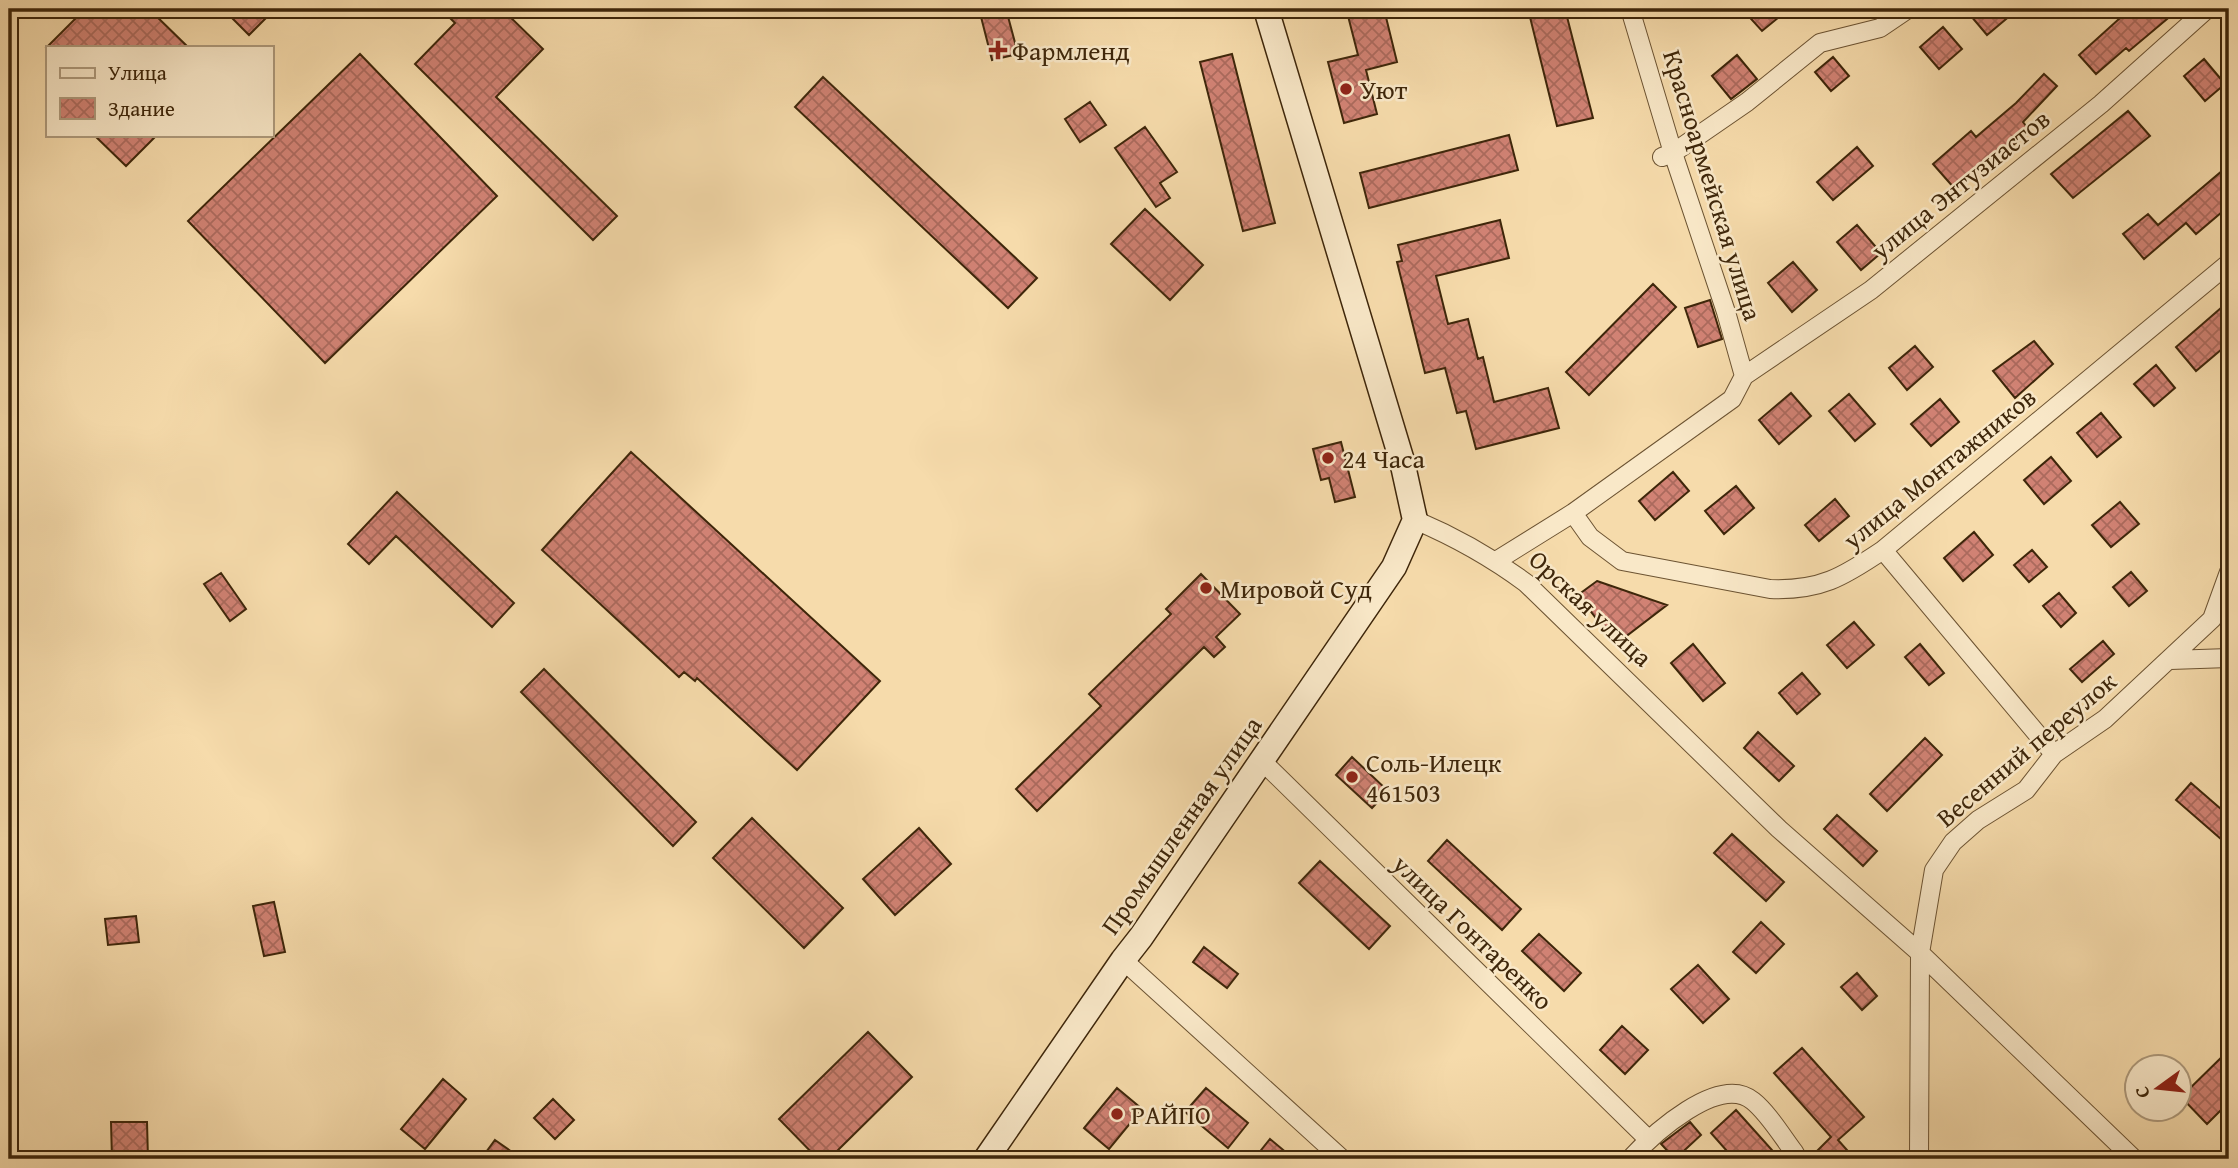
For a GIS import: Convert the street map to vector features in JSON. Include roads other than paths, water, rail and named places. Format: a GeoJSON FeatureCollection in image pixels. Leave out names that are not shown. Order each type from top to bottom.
{"type":"FeatureCollection","features":[{"type":"Feature","properties":{"kind":"street"},"geometry":{"type":"LineString","coordinates":[[1266,9],[1402,461],[1415,520]]}},
{"type":"Feature","properties":{"kind":"street","name":"Красноармейская улица"},"geometry":{"type":"LineString","coordinates":[[1631,9],[1668,155],[1726,312],[1742,382]]}},
{"type":"Feature","properties":{"kind":"street"},"geometry":{"type":"LineString","coordinates":[[1668,155],[1747,102],[1821,43],[1880,28],[1908,9]]}},
{"type":"Feature","properties":{"kind":"street","name":"улица Энтузиастов"},"geometry":{"type":"LineString","coordinates":[[1496,561],[1573,513],[1732,399],[1742,382],[1871,290],[2101,104],[2207,9]]}},
{"type":"Feature","properties":{"kind":"street","name":"улица Монтажников"},"geometry":{"type":"LineString","coordinates":[[1573,513],[1590,537],[1622,561],[1770,589],[1794,590],[1830,582],[1848,574],[1883,550],[2229,263]]}},
{"type":"Feature","properties":{"kind":"street","name":"Орская улица"},"geometry":{"type":"LineString","coordinates":[[1415,520],[1459,539],[1526,583],[1779,829],[1920,953],[2134,1159]]}},
{"type":"Feature","properties":{"kind":"street","name":"Промышленная улица"},"geometry":{"type":"LineString","coordinates":[[986,1159],[1394,567],[1415,520]]}},
{"type":"Feature","properties":{"kind":"street"},"geometry":{"type":"LineString","coordinates":[[1883,550],[2054,754]]}},
{"type":"Feature","properties":{"kind":"street","name":"Весенний переулок"},"geometry":{"type":"LineString","coordinates":[[1920,953],[1934,870],[1953,842],[1978,820],[2026,790],[2054,754],[2105,719],[2212,619],[2229,572]]}},
{"type":"Feature","properties":{"kind":"street"},"geometry":{"type":"LineString","coordinates":[[2170,660],[2229,658]]}},
{"type":"Feature","properties":{"kind":"street","name":"улица Гонтаренко"},"geometry":{"type":"LineString","coordinates":[[1262,761],[1648,1139]]}},
{"type":"Feature","properties":{"kind":"street"},"geometry":{"type":"LineString","coordinates":[[1919,1159],[1920,953]]}},
{"type":"Feature","properties":{"kind":"street"},"geometry":{"type":"LineString","coordinates":[[1123,960],[1342,1159]]}},
{"type":"Feature","properties":{"kind":"street"},"geometry":{"type":"LineString","coordinates":[[1630,1159],[1648,1139],[1704,1100],[1735,1092],[1753,1100],[1798,1159]]}},
{"type":"Feature","properties":{"kind":"place","name":"Фармленд"},"geometry":{"type":"Point","coordinates":[998,50]}},
{"type":"Feature","properties":{"kind":"place","name":"Уют"},"geometry":{"type":"Point","coordinates":[1346,89]}},
{"type":"Feature","properties":{"kind":"place","name":"24 Часа"},"geometry":{"type":"Point","coordinates":[1328,458]}},
{"type":"Feature","properties":{"kind":"place","name":"Мировой Суд"},"geometry":{"type":"Point","coordinates":[1206,588]}},
{"type":"Feature","properties":{"kind":"place","name":"Соль-Илецк 461503"},"geometry":{"type":"Point","coordinates":[1352,777]}},
{"type":"Feature","properties":{"kind":"place","name":"РАЙПО"},"geometry":{"type":"Point","coordinates":[1117,1114]}}]}
